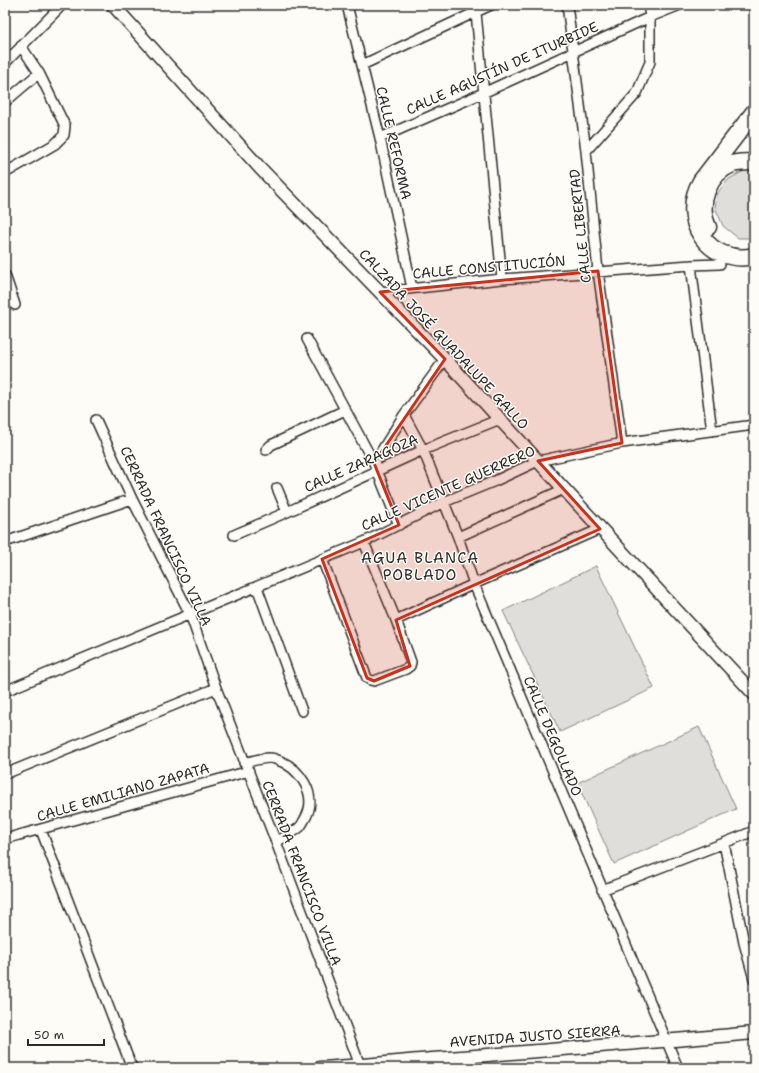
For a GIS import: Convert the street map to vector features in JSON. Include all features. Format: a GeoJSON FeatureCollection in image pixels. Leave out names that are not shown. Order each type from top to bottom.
{"type":"FeatureCollection","features":[{"type":"Feature","properties":{"kind":"highway"},"geometry":{"type":"LineString","coordinates":[[754,112],[701,181],[694,194],[692,208],[698,230],[714,249],[722,254],[733,257],[754,256]]}},
{"type":"Feature","properties":{"kind":"highway"},"geometry":{"type":"LineString","coordinates":[[754,162],[731,165],[715,177],[706,192],[703,212],[710,230],[724,243],[744,248],[754,247]]}},
{"type":"Feature","properties":{"kind":"street"},"geometry":{"type":"LineString","coordinates":[[5,63],[62,5]]}},
{"type":"Feature","properties":{"kind":"street","name":"CALZADA JOSÉ GUADALUPE GALLO"},"geometry":{"type":"LineString","coordinates":[[113,5],[260,168],[445,359],[600,529],[754,694]]}},
{"type":"Feature","properties":{"kind":"street","name":"CALLE REFORMA"},"geometry":{"type":"LineString","coordinates":[[347,5],[380,138],[412,288]]}},
{"type":"Feature","properties":{"kind":"street"},"geometry":{"type":"LineString","coordinates":[[362,65],[491,5]]}},
{"type":"Feature","properties":{"kind":"street","name":"CALLE LIBERTAD"},"geometry":{"type":"LineString","coordinates":[[567,5],[586,151],[598,271],[622,443]]}},
{"type":"Feature","properties":{"kind":"street"},"geometry":{"type":"LineString","coordinates":[[586,151],[636,92],[650,62],[650,17],[648,5]]}},
{"type":"Feature","properties":{"kind":"street","name":"CALLE AGUSTÍN DE ITURBIDE"},"geometry":{"type":"LineString","coordinates":[[380,138],[483,93],[573,51],[680,5]]}},
{"type":"Feature","properties":{"kind":"street"},"geometry":{"type":"LineString","coordinates":[[476,13],[502,279]]}},
{"type":"Feature","properties":{"kind":"street"},"geometry":{"type":"LineString","coordinates":[[5,173],[55,144],[64,136],[65,126],[39,73],[21,46]]}},
{"type":"Feature","properties":{"kind":"street"},"geometry":{"type":"LineString","coordinates":[[5,102],[39,73]]}},
{"type":"Feature","properties":{"kind":"street","name":"CALLE CONSTITUCIÓN"},"geometry":{"type":"LineString","coordinates":[[380,292],[502,279],[598,271],[720,264]]}},
{"type":"Feature","properties":{"kind":"street"},"geometry":{"type":"LineString","coordinates":[[692,265],[712,432]]}},
{"type":"Feature","properties":{"kind":"street"},"geometry":{"type":"LineString","coordinates":[[5,275],[15,305]]}},
{"type":"Feature","properties":{"kind":"street"},"geometry":{"type":"LineString","coordinates":[[307,339],[375,467],[399,526]]}},
{"type":"Feature","properties":{"kind":"street"},"geometry":{"type":"LineString","coordinates":[[375,467],[404,415],[445,359]]}},
{"type":"Feature","properties":{"kind":"street"},"geometry":{"type":"LineString","coordinates":[[266,450],[271,445],[345,410]]}},
{"type":"Feature","properties":{"kind":"street","name":"CALLE DEGOLLADO"},"geometry":{"type":"LineString","coordinates":[[404,415],[423,450],[458,537],[474,584],[678,1068]]}},
{"type":"Feature","properties":{"kind":"street","name":"CALLE ZARAGOZA"},"geometry":{"type":"LineString","coordinates":[[234,535],[287,512],[375,467],[423,450],[500,419]]}},
{"type":"Feature","properties":{"kind":"street","name":"CERRADA FRANCISCO VILLA"},"geometry":{"type":"LineString","coordinates":[[96,420],[132,499],[190,614],[244,763],[249,772],[276,842],[361,1067]]}},
{"type":"Feature","properties":{"kind":"street","name":"CALLE VICENTE GUERRERO"},"geometry":{"type":"LineString","coordinates":[[5,691],[364,542],[399,526],[444,502],[538,461],[622,443],[712,432],[754,425]]}},
{"type":"Feature","properties":{"kind":"street"},"geometry":{"type":"LineString","coordinates":[[276,488],[287,512]]}},
{"type":"Feature","properties":{"kind":"street"},"geometry":{"type":"LineString","coordinates":[[458,537],[564,489]]}},
{"type":"Feature","properties":{"kind":"street"},"geometry":{"type":"LineString","coordinates":[[5,542],[132,499]]}},
{"type":"Feature","properties":{"kind":"street"},"geometry":{"type":"LineString","coordinates":[[396,620],[600,529]]}},
{"type":"Feature","properties":{"kind":"street"},"geometry":{"type":"LineString","coordinates":[[322,559],[367,678],[374,681],[406,669],[410,666],[411,662],[396,620],[364,542]]}},
{"type":"Feature","properties":{"kind":"street"},"geometry":{"type":"LineString","coordinates":[[257,587],[302,711]]}},
{"type":"Feature","properties":{"kind":"street"},"geometry":{"type":"LineString","coordinates":[[5,774],[216,688]]}},
{"type":"Feature","properties":{"kind":"street"},"geometry":{"type":"LineString","coordinates":[[244,763],[274,758],[298,774],[307,786],[310,804],[308,814],[301,826],[276,842]]}},
{"type":"Feature","properties":{"kind":"street","name":"CALLE EMILIANO ZAPATA"},"geometry":{"type":"LineString","coordinates":[[5,839],[249,772]]}},
{"type":"Feature","properties":{"kind":"street"},"geometry":{"type":"LineString","coordinates":[[41,830],[132,1068]]}},
{"type":"Feature","properties":{"kind":"street"},"geometry":{"type":"LineString","coordinates":[[602,890],[724,844],[754,831]]}},
{"type":"Feature","properties":{"kind":"street"},"geometry":{"type":"LineString","coordinates":[[724,844],[744,944],[754,979]]}},
{"type":"Feature","properties":{"kind":"street","name":"AVENIDA JUSTO SIERRA"},"geometry":{"type":"LineString","coordinates":[[319,1068],[447,1063],[754,1033]]}},
{"type":"Feature","properties":{"kind":"highlighted area"},"geometry":{"type":"Polygon","coordinates":[[[598,271],[622,443],[538,461],[600,529],[396,620],[410,666],[374,681],[367,678],[322,559],[399,525],[374,463],[445,359],[380,292],[598,271]]]}},
{"type":"Feature","properties":{"kind":"shaded area"},"geometry":{"type":"Polygon","coordinates":[[[751,167],[754,168],[754,238],[738,238],[723,226],[715,207],[718,192],[729,179],[751,167]]]}},
{"type":"Feature","properties":{"kind":"shaded area"},"geometry":{"type":"Polygon","coordinates":[[[596,566],[654,688],[560,732],[503,611],[596,566]]]}},
{"type":"Feature","properties":{"kind":"shaded area"},"geometry":{"type":"Polygon","coordinates":[[[699,727],[736,809],[614,864],[577,783],[699,727]]]}},
{"type":"Feature","properties":{"kind":"district","name":"AGUA BLANCA POBLADO"},"geometry":{"type":"Point","coordinates":[420,566]}}]}
